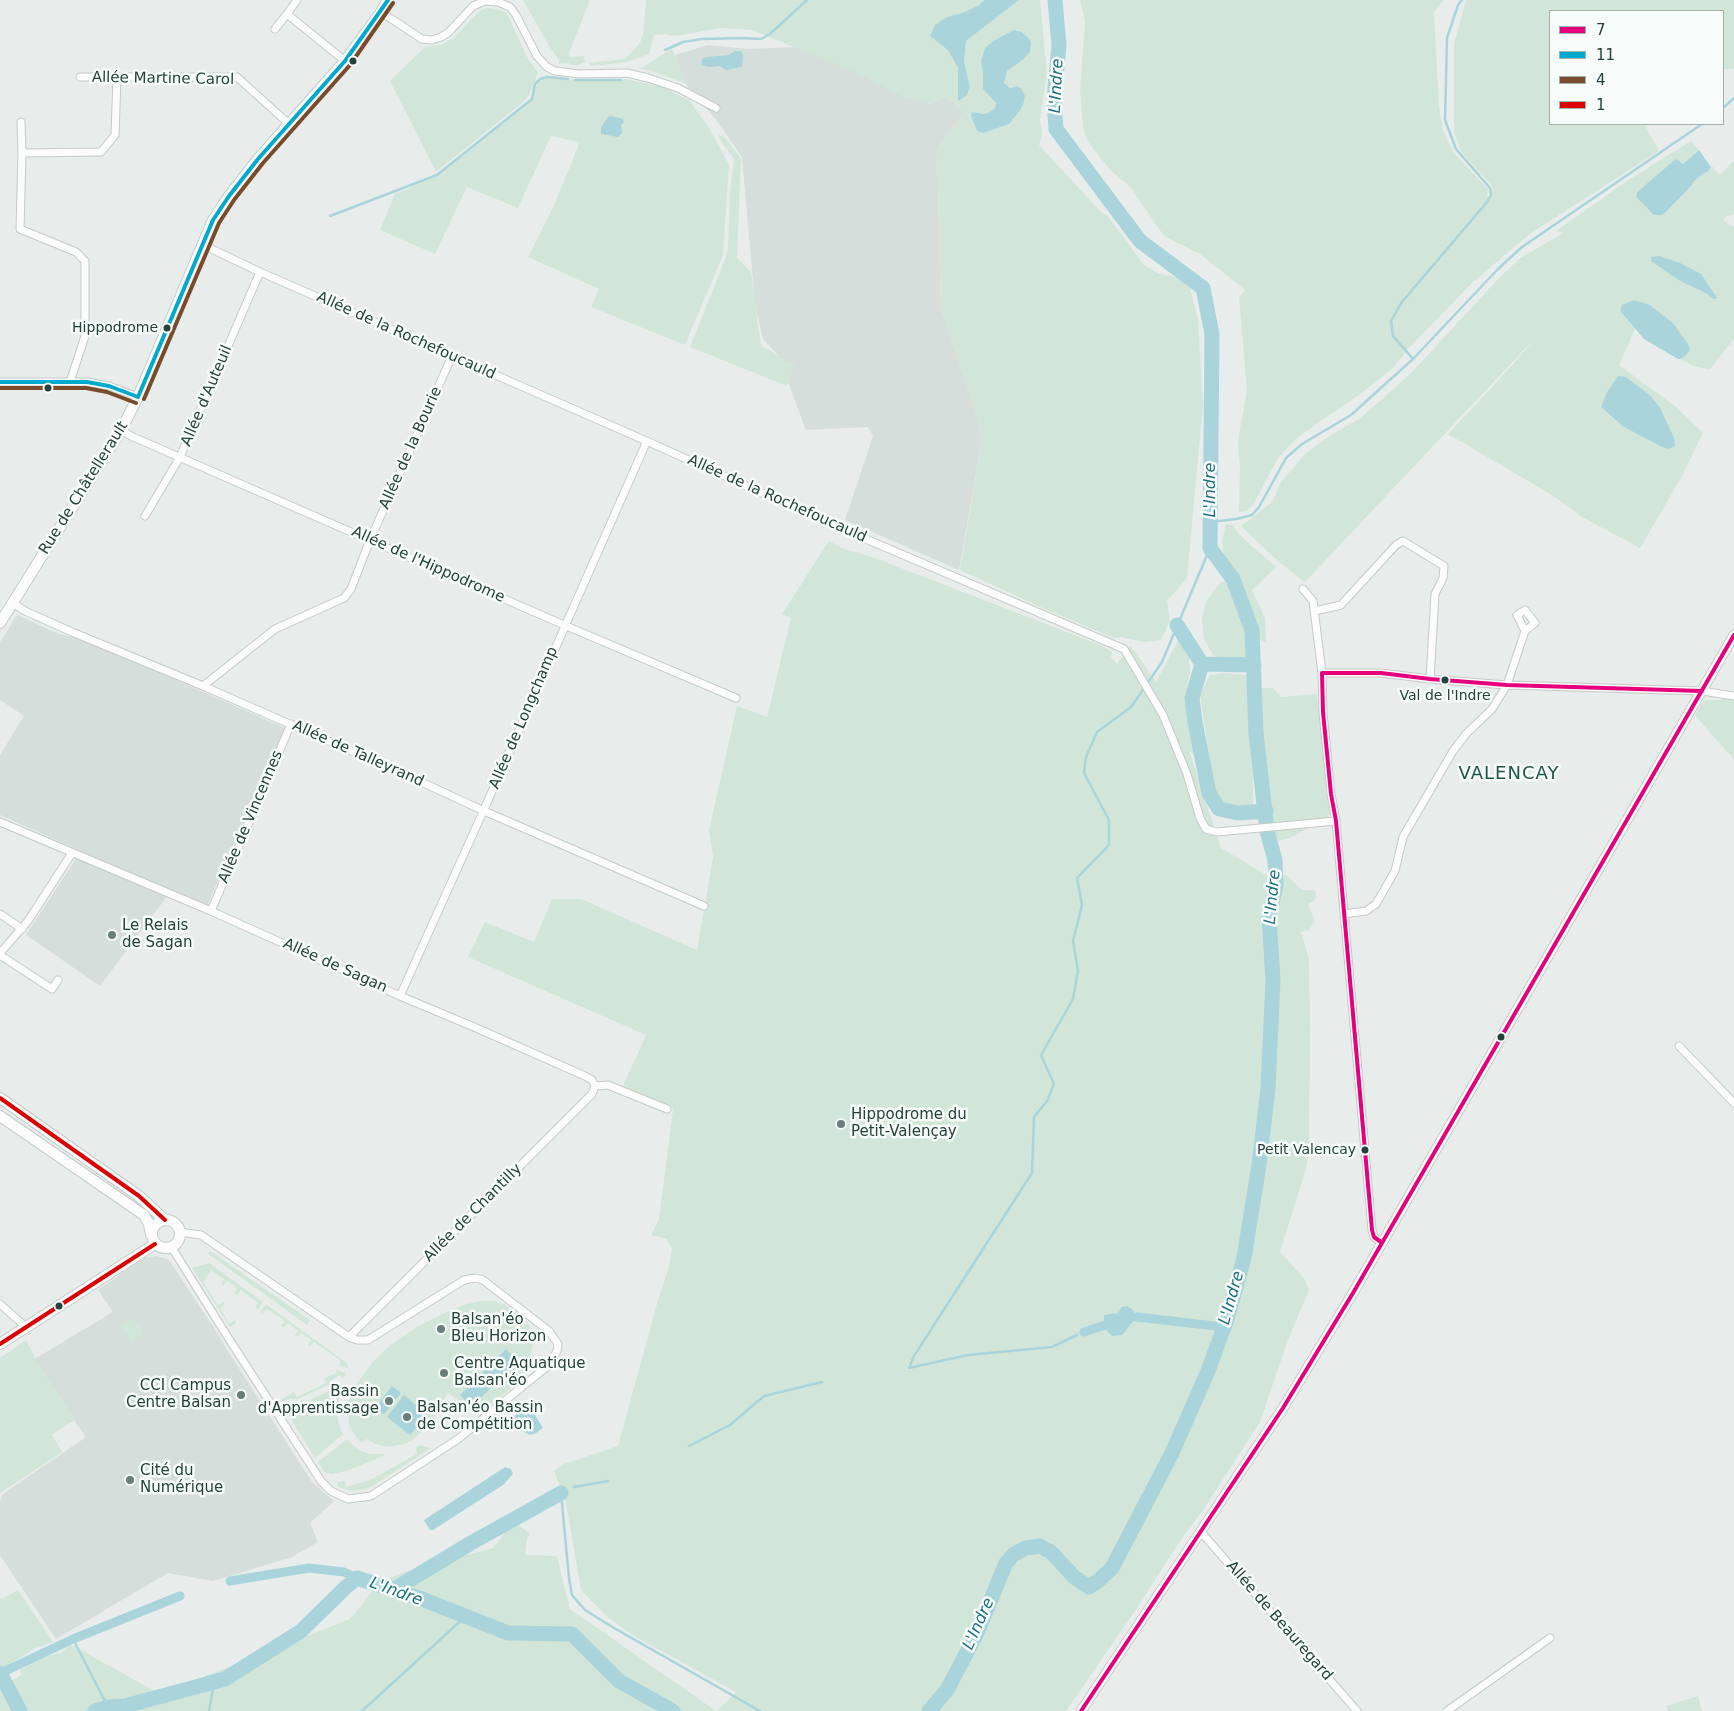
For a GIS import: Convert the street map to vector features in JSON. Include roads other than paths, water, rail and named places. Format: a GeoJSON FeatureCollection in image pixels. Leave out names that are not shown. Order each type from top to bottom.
{"type":"FeatureCollection","features":[{"type":"Feature","properties":{"kind":"main road","name":"Rue de Châtellerault"},"geometry":{"type":"LineString","coordinates":[[0,623],[121,430],[138,397],[201,244],[213,220],[258,159],[345,61],[388,0]]}},
{"type":"Feature","properties":{"kind":"main road"},"geometry":{"type":"LineString","coordinates":[[0,1098],[139,1196],[165,1220],[173,1222],[180,1232],[179,1241],[172,1248],[162,1249],[153,1239],[149,1224],[144,1215],[0,1116]]}},
{"type":"Feature","properties":{"kind":"main road"},"geometry":{"type":"LineString","coordinates":[[153,1239],[154,1226],[165,1220]]}},
{"type":"Feature","properties":{"kind":"main road"},"geometry":{"type":"LineString","coordinates":[[0,1344],[153,1239]]}},
{"type":"Feature","properties":{"kind":"street"},"geometry":{"type":"LineString","coordinates":[[275,29],[298,0]]}},
{"type":"Feature","properties":{"kind":"street"},"geometry":{"type":"LineString","coordinates":[[381,12],[422,39],[432,40],[449,32],[473,6],[484,1],[498,2],[510,7],[537,56],[547,67],[555,71],[579,74],[627,73],[641,76],[678,88],[716,108]]}},
{"type":"Feature","properties":{"kind":"street"},"geometry":{"type":"LineString","coordinates":[[287,14],[345,61]]}},
{"type":"Feature","properties":{"kind":"street","name":"Allée Martine Carol"},"geometry":{"type":"LineString","coordinates":[[80,77],[237,77],[289,124]]}},
{"type":"Feature","properties":{"kind":"street"},"geometry":{"type":"LineString","coordinates":[[22,153],[102,152],[115,135],[117,77]]}},
{"type":"Feature","properties":{"kind":"street"},"geometry":{"type":"LineString","coordinates":[[21,122],[20,229],[76,252],[85,261],[85,336],[70,382]]}},
{"type":"Feature","properties":{"kind":"street","name":"Allée de la Rochefoucauld"},"geometry":{"type":"LineString","coordinates":[[201,244],[260,272],[833,525],[1124,649],[1163,715],[1187,774],[1200,818],[1206,829],[1217,832],[1336,821]]}},
{"type":"Feature","properties":{"kind":"street","name":"Allée d'Auteuil"},"geometry":{"type":"LineString","coordinates":[[145,516],[180,457],[260,272]]}},
{"type":"Feature","properties":{"kind":"street","name":"Allée de la Bourie"},"geometry":{"type":"LineString","coordinates":[[203,686],[276,629],[344,598],[351,589],[370,540],[452,356]]}},
{"type":"Feature","properties":{"kind":"street"},"geometry":{"type":"LineString","coordinates":[[0,382],[87,382],[138,397]]}},
{"type":"Feature","properties":{"kind":"street","name":"Allée de l'Hippodrome"},"geometry":{"type":"LineString","coordinates":[[121,430],[564,625],[736,698]]}},
{"type":"Feature","properties":{"kind":"street","name":"Allée de Longchamp"},"geometry":{"type":"LineString","coordinates":[[400,996],[484,811],[646,441]]}},
{"type":"Feature","properties":{"kind":"street"},"geometry":{"type":"LineString","coordinates":[[1315,611],[1340,605],[1396,545],[1403,541],[1444,566],[1443,578],[1435,594],[1430,679]]}},
{"type":"Feature","properties":{"kind":"street"},"geometry":{"type":"LineString","coordinates":[[1303,589],[1313,601],[1315,611],[1322,673],[1323,712],[1331,794],[1336,821],[1372,1230],[1374,1237],[1381,1242]]}},
{"type":"Feature","properties":{"kind":"street","name":"Allée de Talleyrand"},"geometry":{"type":"LineString","coordinates":[[13,603],[25,611],[72,632],[291,724],[484,811],[704,906]]}},
{"type":"Feature","properties":{"kind":"street"},"geometry":{"type":"LineString","coordinates":[[1344,914],[1366,911],[1376,904],[1395,870],[1403,837],[1453,752],[1466,734],[1492,709],[1507,685],[1526,631]]}},
{"type":"Feature","properties":{"kind":"street"},"geometry":{"type":"LineString","coordinates":[[1081,1711],[1283,1408],[1734,635]]}},
{"type":"Feature","properties":{"kind":"street"},"geometry":{"type":"LineString","coordinates":[[1322,673],[1381,674],[1507,685],[1702,690],[1734,696]]}},
{"type":"Feature","properties":{"kind":"street","name":"Allée de Vincennes"},"geometry":{"type":"LineString","coordinates":[[211,911],[291,724]]}},
{"type":"Feature","properties":{"kind":"street","name":"Allée de Sagan"},"geometry":{"type":"LineString","coordinates":[[0,822],[211,911],[585,1076],[592,1080],[595,1086],[608,1085],[667,1109]]}},
{"type":"Feature","properties":{"kind":"street"},"geometry":{"type":"LineString","coordinates":[[58,980],[52,989],[0,954],[22,929],[72,853]]}},
{"type":"Feature","properties":{"kind":"street"},"geometry":{"type":"LineString","coordinates":[[0,914],[22,929]]}},
{"type":"Feature","properties":{"kind":"street"},"geometry":{"type":"LineString","coordinates":[[1679,1046],[1734,1103]]}},
{"type":"Feature","properties":{"kind":"street","name":"Allée de Chantilly"},"geometry":{"type":"LineString","coordinates":[[348,1337],[592,1094],[595,1086]]}},
{"type":"Feature","properties":{"kind":"street"},"geometry":{"type":"LineString","coordinates":[[172,1248],[322,1481],[331,1491],[348,1499],[371,1496],[458,1439],[549,1365],[557,1351],[558,1344],[554,1336],[483,1280],[475,1278],[464,1280],[368,1340],[361,1341],[348,1337],[201,1235],[180,1232]]}},
{"type":"Feature","properties":{"kind":"street"},"geometry":{"type":"LineString","coordinates":[[0,1304],[26,1327]]}},
{"type":"Feature","properties":{"kind":"street","name":"Allée de Beauregard"},"geometry":{"type":"LineString","coordinates":[[1201,1532],[1357,1711]]}},
{"type":"Feature","properties":{"kind":"street"},"geometry":{"type":"LineString","coordinates":[[1447,1711],[1550,1638]]}},
{"type":"Feature","properties":{"kind":"water"},"geometry":{"type":"Polygon","coordinates":[[[984,0],[1019,0],[966,41],[964,61],[970,88],[966,96],[958,101],[958,68],[948,50],[930,36],[935,25],[947,17],[978,6],[984,0]]]}},
{"type":"Feature","properties":{"kind":"water"},"geometry":{"type":"Polygon","coordinates":[[[1014,30],[1022,32],[1031,42],[1030,52],[1024,59],[1007,71],[1004,83],[1010,88],[1017,86],[1021,88],[1025,96],[1023,105],[1009,124],[983,133],[977,131],[971,116],[972,112],[985,114],[995,108],[996,103],[983,89],[981,61],[985,48],[993,41],[1014,30]]]}},
{"type":"Feature","properties":{"kind":"water"},"geometry":{"type":"Polygon","coordinates":[[[735,51],[741,51],[743,54],[742,67],[726,70],[720,66],[709,67],[701,65],[702,59],[728,55],[735,51]]]}},
{"type":"Feature","properties":{"kind":"water"},"geometry":{"type":"Polygon","coordinates":[[[608,117],[623,119],[624,122],[621,125],[622,133],[618,137],[601,134],[601,127],[608,117]]]}},
{"type":"Feature","properties":{"kind":"water"},"geometry":{"type":"Polygon","coordinates":[[[1699,150],[1711,167],[1708,172],[1694,181],[1665,213],[1654,215],[1636,197],[1637,192],[1676,159],[1683,164],[1699,150]]]}},
{"type":"Feature","properties":{"kind":"water"},"geometry":{"type":"Polygon","coordinates":[[[1659,256],[1680,263],[1701,274],[1717,298],[1714,299],[1682,282],[1651,261],[1651,257],[1659,256]]]}},
{"type":"Feature","properties":{"kind":"water"},"geometry":{"type":"Polygon","coordinates":[[[1634,300],[1650,305],[1673,323],[1688,344],[1690,350],[1685,356],[1678,359],[1644,339],[1620,311],[1622,305],[1634,300]]]}},
{"type":"Feature","properties":{"kind":"water"},"geometry":{"type":"Polygon","coordinates":[[[1618,376],[1626,377],[1651,396],[1660,408],[1674,438],[1675,445],[1669,449],[1662,447],[1622,426],[1601,407],[1606,394],[1618,376]]]}},
{"type":"Feature","properties":{"kind":"water"},"geometry":{"type":"Polygon","coordinates":[[[1127,1306],[1133,1310],[1137,1317],[1122,1335],[1112,1336],[1107,1331],[1104,1315],[1118,1313],[1122,1307],[1127,1306]]]}},
{"type":"Feature","properties":{"kind":"water"},"geometry":{"type":"Polygon","coordinates":[[[506,1349],[517,1361],[472,1407],[460,1395],[506,1349]]]}},
{"type":"Feature","properties":{"kind":"water"},"geometry":{"type":"Polygon","coordinates":[[[392,1386],[401,1393],[384,1414],[375,1408],[392,1386]]]}},
{"type":"Feature","properties":{"kind":"water"},"geometry":{"type":"Polygon","coordinates":[[[404,1395],[427,1415],[410,1435],[387,1417],[404,1395]]]}},
{"type":"Feature","properties":{"kind":"water"},"geometry":{"type":"Polygon","coordinates":[[[527,1407],[530,1407],[543,1428],[530,1435],[506,1423],[506,1421],[527,1407]]]}},
{"type":"Feature","properties":{"kind":"water"},"geometry":{"type":"Polygon","coordinates":[[[505,1467],[511,1469],[513,1474],[503,1485],[433,1530],[430,1530],[424,1520],[505,1467]]]}},
{"type":"Feature","properties":{"kind":"waterway"},"geometry":{"type":"LineString","coordinates":[[665,50],[683,42],[702,39],[761,39],[770,34],[807,0]]}},
{"type":"Feature","properties":{"kind":"waterway","name":"L'Indre"},"geometry":{"type":"LineString","coordinates":[[929,1711],[947,1690],[977,1633],[1006,1563],[1014,1554],[1026,1548],[1040,1546],[1051,1552],[1074,1577],[1089,1587],[1112,1568],[1172,1453],[1208,1371],[1227,1319],[1244,1258],[1259,1165],[1268,1089],[1273,980],[1269,917],[1276,885],[1275,860],[1267,831],[1256,733],[1252,630],[1233,579],[1210,548],[1212,334],[1203,288],[1140,241],[1056,129],[1054,99],[1059,45],[1055,0]]}},
{"type":"Feature","properties":{"kind":"waterway"},"geometry":{"type":"LineString","coordinates":[[1413,359],[1393,336],[1391,321],[1402,302],[1491,195],[1490,188],[1456,149],[1445,120],[1447,38],[1458,5],[1462,0]]}},
{"type":"Feature","properties":{"kind":"waterway"},"geometry":{"type":"LineString","coordinates":[[330,216],[437,175],[532,99],[535,84],[540,79],[547,77],[568,79]]}},
{"type":"Feature","properties":{"kind":"waterway"},"geometry":{"type":"LineString","coordinates":[[575,80],[621,80]]}},
{"type":"Feature","properties":{"kind":"waterway"},"geometry":{"type":"LineString","coordinates":[[1724,107],[1734,98]]}},
{"type":"Feature","properties":{"kind":"waterway"},"geometry":{"type":"LineString","coordinates":[[1211,522],[1252,515],[1259,507],[1286,458],[1302,444],[1351,415],[1413,359],[1498,269],[1522,247],[1701,125]]}},
{"type":"Feature","properties":{"kind":"waterway"},"geometry":{"type":"LineString","coordinates":[[909,1368],[914,1356],[1032,1173],[1034,1117],[1047,1101],[1054,1084],[1041,1055],[1073,999],[1078,971],[1073,941],[1082,905],[1077,878],[1109,845],[1109,820],[1084,773],[1086,757],[1097,732],[1131,707],[1162,662],[1210,548]]}},
{"type":"Feature","properties":{"kind":"waterway"},"geometry":{"type":"LineString","coordinates":[[1177,625],[1202,664],[1192,698],[1209,793],[1219,809],[1238,813],[1266,811]]}},
{"type":"Feature","properties":{"kind":"waterway"},"geometry":{"type":"LineString","coordinates":[[1202,664],[1254,665]]}},
{"type":"Feature","properties":{"kind":"waterway"},"geometry":{"type":"LineString","coordinates":[[1137,1317],[1224,1327]]}},
{"type":"Feature","properties":{"kind":"waterway"},"geometry":{"type":"LineString","coordinates":[[1084,1332],[1105,1325]]}},
{"type":"Feature","properties":{"kind":"waterway"},"geometry":{"type":"LineString","coordinates":[[909,1368],[968,1355],[1052,1347],[1077,1335]]}},
{"type":"Feature","properties":{"kind":"waterway"},"geometry":{"type":"LineString","coordinates":[[689,1446],[730,1425],[764,1396],[822,1382]]}},
{"type":"Feature","properties":{"kind":"waterway"},"geometry":{"type":"LineString","coordinates":[[574,1487],[608,1481]]}},
{"type":"Feature","properties":{"kind":"waterway"},"geometry":{"type":"LineString","coordinates":[[561,1493],[572,1595],[585,1610],[760,1711]]}},
{"type":"Feature","properties":{"kind":"waterway"},"geometry":{"type":"LineString","coordinates":[[393,1590],[471,1543],[561,1493]]}},
{"type":"Feature","properties":{"kind":"waterway"},"geometry":{"type":"LineString","coordinates":[[230,1581],[309,1568],[344,1572],[357,1578]]}},
{"type":"Feature","properties":{"kind":"waterway","name":"L'Indre"},"geometry":{"type":"LineString","coordinates":[[95,1711],[108,1707],[125,1706],[225,1679],[301,1631],[357,1578],[422,1599],[508,1633],[572,1634],[619,1681],[673,1711]]}},
{"type":"Feature","properties":{"kind":"waterway"},"geometry":{"type":"LineString","coordinates":[[1,1673],[73,1639],[180,1596]]}},
{"type":"Feature","properties":{"kind":"waterway"},"geometry":{"type":"LineString","coordinates":[[362,1711],[466,1616]]}},
{"type":"Feature","properties":{"kind":"waterway"},"geometry":{"type":"LineString","coordinates":[[73,1639],[108,1707]]}},
{"type":"Feature","properties":{"kind":"waterway","name":"L'Indre"},"geometry":{"type":"LineString","coordinates":[[0,1673],[20,1711]]}},
{"type":"Feature","properties":{"kind":"waterway"},"geometry":{"type":"LineString","coordinates":[[209,1711],[214,1682]]}},
{"type":"Feature","properties":{"kind":"place","name":"Hippodrome"},"geometry":{"type":"Point","coordinates":[167,328]}},
{"type":"Feature","properties":{"kind":"place","name":"Val de l'Indre"},"geometry":{"type":"Point","coordinates":[1445,680]}},
{"type":"Feature","properties":{"kind":"place","name":"Le Relais de Sagan"},"geometry":{"type":"Point","coordinates":[112,935]}},
{"type":"Feature","properties":{"kind":"place","name":"Hippodrome du Petit-Valençay"},"geometry":{"type":"Point","coordinates":[841,1124]}},
{"type":"Feature","properties":{"kind":"place","name":"Petit Valencay"},"geometry":{"type":"Point","coordinates":[1365,1150]}},
{"type":"Feature","properties":{"kind":"place","name":"Balsan'éo Bleu Horizon"},"geometry":{"type":"Point","coordinates":[441,1329]}},
{"type":"Feature","properties":{"kind":"place","name":"Centre Aquatique Balsan'éo"},"geometry":{"type":"Point","coordinates":[444,1373]}},
{"type":"Feature","properties":{"kind":"place","name":"CCI Campus Centre Balsan"},"geometry":{"type":"Point","coordinates":[241,1395]}},
{"type":"Feature","properties":{"kind":"place","name":"Bassin d'Apprentissage"},"geometry":{"type":"Point","coordinates":[389,1401]}},
{"type":"Feature","properties":{"kind":"place","name":"Balsan'éo Bassin de Compétition"},"geometry":{"type":"Point","coordinates":[407,1417]}},
{"type":"Feature","properties":{"kind":"place","name":"Cité du Numérique"},"geometry":{"type":"Point","coordinates":[130,1480]}},
{"type":"Feature","properties":{"kind":"district","name":"VALENCAY"},"geometry":{"type":"Point","coordinates":[1509,774]}}]}
